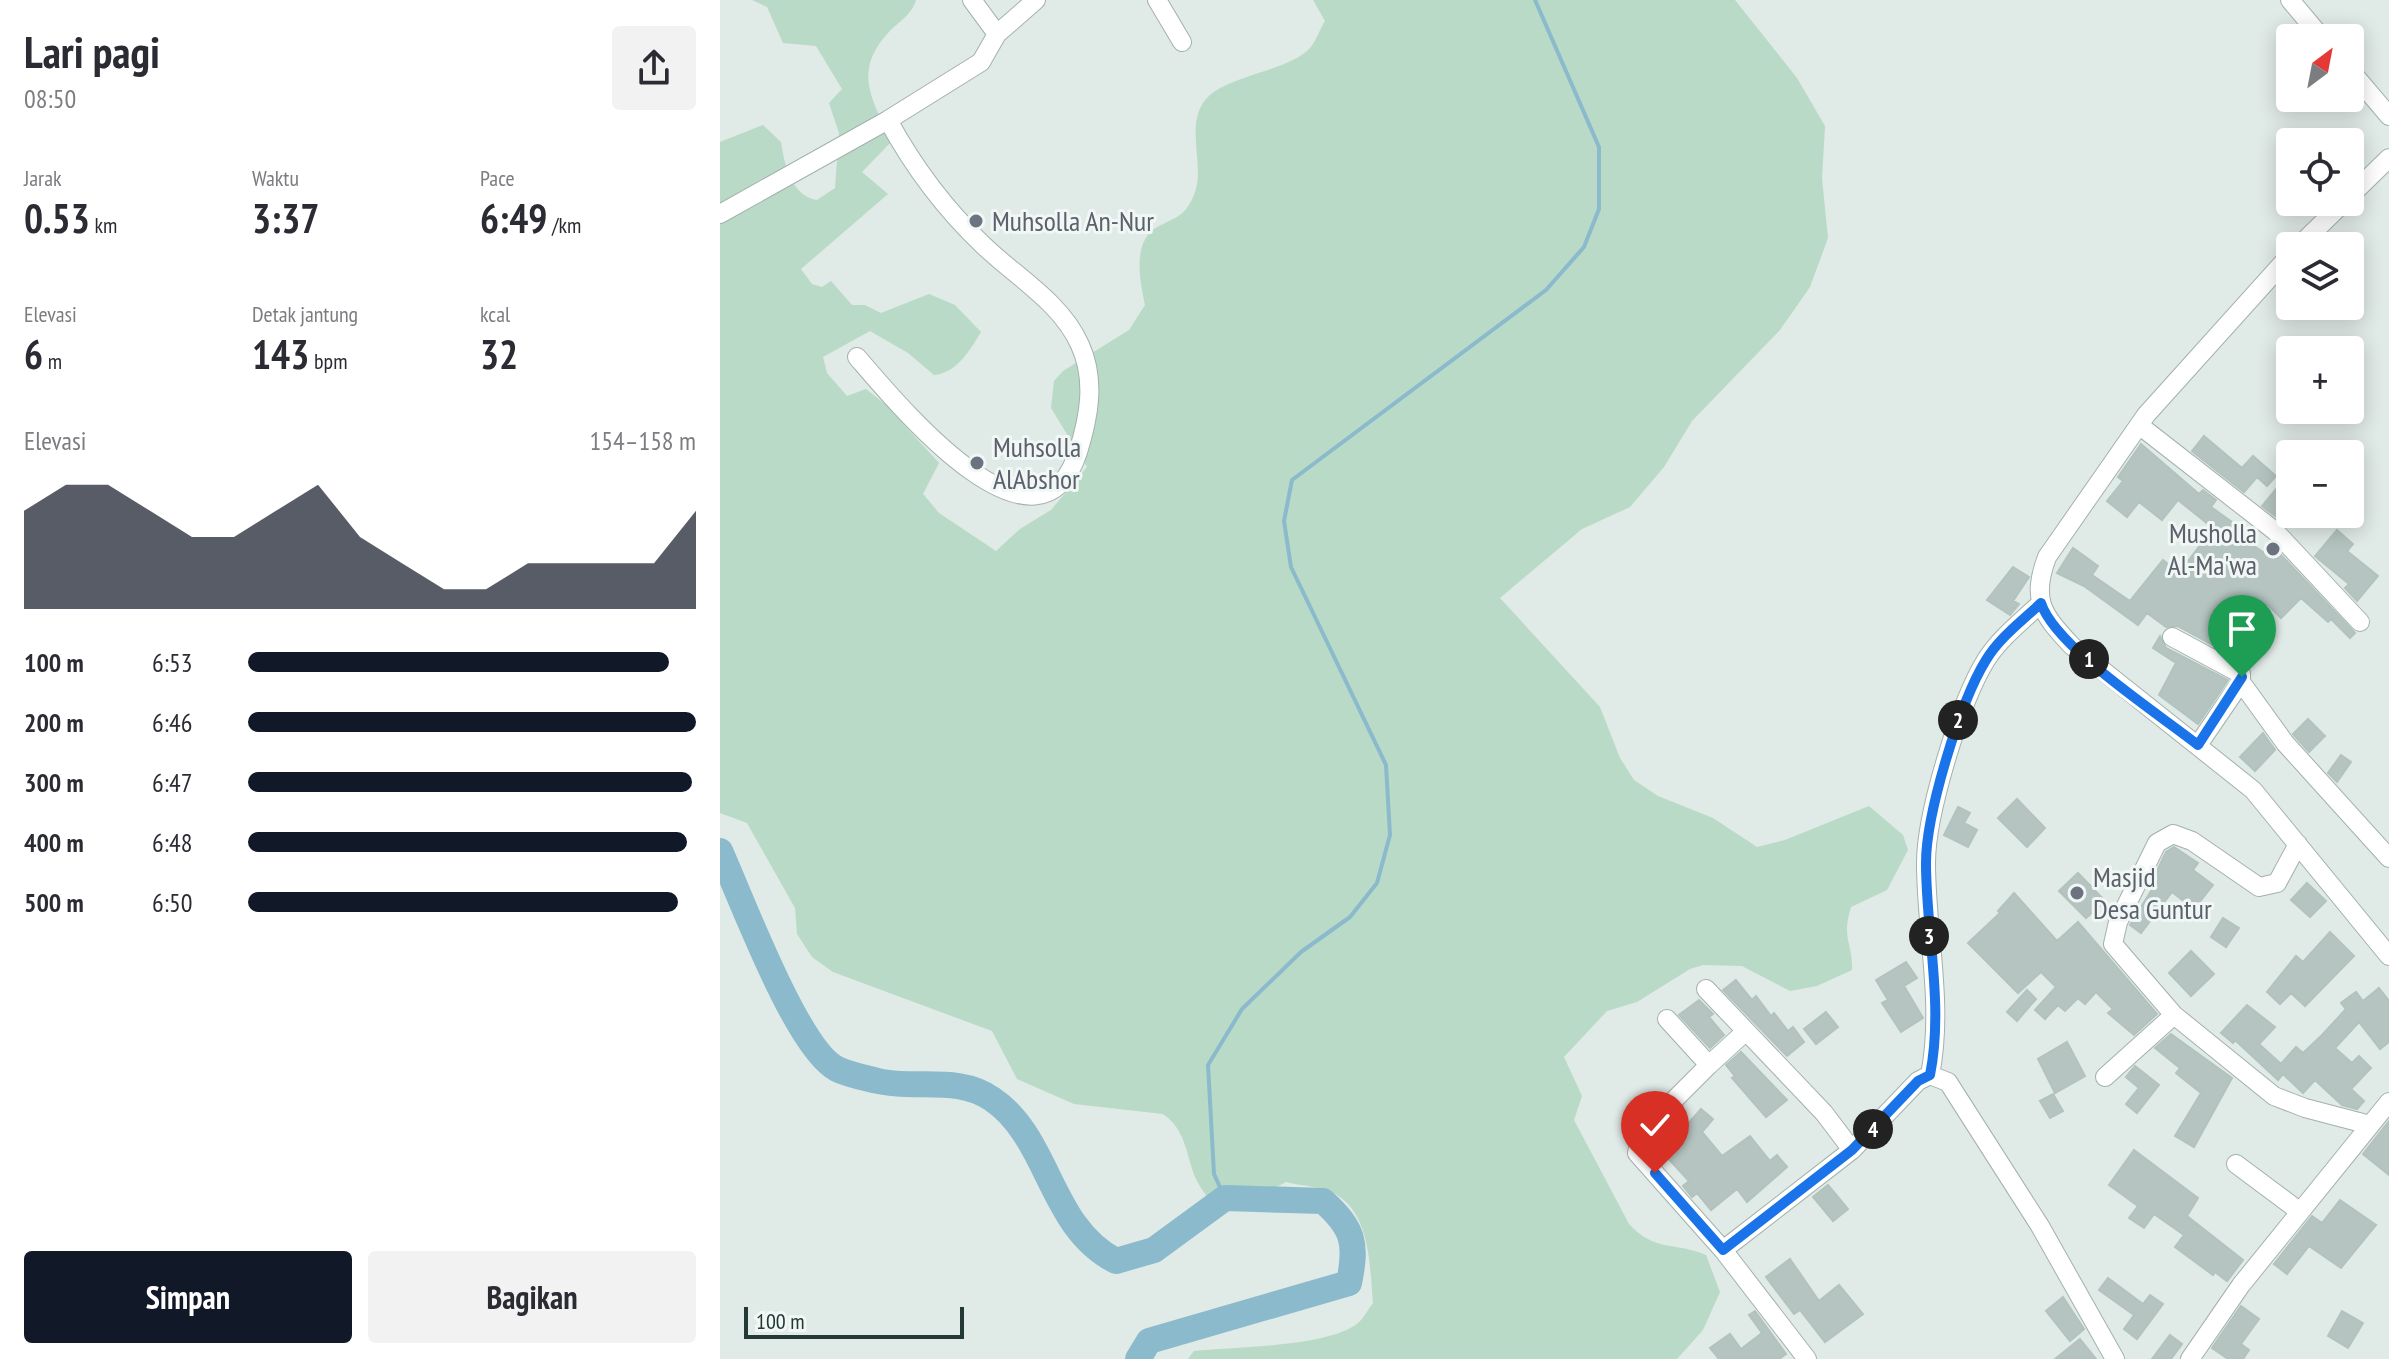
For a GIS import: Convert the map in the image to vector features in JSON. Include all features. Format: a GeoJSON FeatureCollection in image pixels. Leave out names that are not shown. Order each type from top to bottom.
{"type":"FeatureCollection","features":[{"type":"Feature","properties":{"kind":"street"},"geometry":{"type":"LineString","coordinates":[[972,0],[997,34]]}},
{"type":"Feature","properties":{"kind":"street"},"geometry":{"type":"LineString","coordinates":[[720,214],[888,120],[981,62],[997,34],[1036,0]]}},
{"type":"Feature","properties":{"kind":"street"},"geometry":{"type":"LineString","coordinates":[[1157,0],[1182,42]]}},
{"type":"Feature","properties":{"kind":"street"},"geometry":{"type":"LineString","coordinates":[[2290,0],[2310,24]]}},
{"type":"Feature","properties":{"kind":"street"},"geometry":{"type":"LineString","coordinates":[[2364,87],[2389,116]]}},
{"type":"Feature","properties":{"kind":"street"},"geometry":{"type":"LineString","coordinates":[[857,357],[942,450],[998,486],[1024,495],[1046,496],[1061,485],[1073,467],[1090,397],[1087,365],[1080,344],[1066,321],[1023,277],[984,246],[928,183],[888,120]]}},
{"type":"Feature","properties":{"kind":"street"},"geometry":{"type":"LineString","coordinates":[[2364,182],[2389,158]]}},
{"type":"Feature","properties":{"kind":"street"},"geometry":{"type":"LineString","coordinates":[[2313,232],[2330,216]]}},
{"type":"Feature","properties":{"kind":"street"},"geometry":{"type":"LineString","coordinates":[[2276,271],[2139,425],[2047,557],[2038,580],[2041,603],[2050,623],[2072,646],[2253,790],[2389,956]]}},
{"type":"Feature","properties":{"kind":"street"},"geometry":{"type":"LineString","coordinates":[[2139,425],[2275,531],[2360,622]]}},
{"type":"Feature","properties":{"kind":"street"},"geometry":{"type":"LineString","coordinates":[[1930,1075],[1935,1016],[1926,861],[1932,822],[1957,723],[1970,691],[1987,658],[2041,603]]}},
{"type":"Feature","properties":{"kind":"street"},"geometry":{"type":"LineString","coordinates":[[2172,637],[2241,674],[2241,682],[2198,745]]}},
{"type":"Feature","properties":{"kind":"street"},"geometry":{"type":"LineString","coordinates":[[2241,682],[2285,743],[2389,858]]}},
{"type":"Feature","properties":{"kind":"street"},"geometry":{"type":"LineString","coordinates":[[2298,844],[2277,883],[2259,887],[2192,841],[2173,834],[2157,843],[2131,893],[2113,944],[2174,1015],[2274,1096],[2305,1108],[2334,1113],[2370,1125]]}},
{"type":"Feature","properties":{"kind":"street"},"geometry":{"type":"LineString","coordinates":[[1706,989],[1824,1113],[1852,1150]]}},
{"type":"Feature","properties":{"kind":"street"},"geometry":{"type":"LineString","coordinates":[[2105,1077],[2174,1015]]}},
{"type":"Feature","properties":{"kind":"street"},"geometry":{"type":"LineString","coordinates":[[1667,1019],[1709,1065]]}},
{"type":"Feature","properties":{"kind":"street"},"geometry":{"type":"LineString","coordinates":[[1745,1032],[1641,1133],[1637,1153],[1723,1250],[1807,1359]]}},
{"type":"Feature","properties":{"kind":"street"},"geometry":{"type":"LineString","coordinates":[[1723,1250],[1852,1150],[1918,1081],[1930,1075],[1948,1082],[2040,1226],[2115,1359]]}},
{"type":"Feature","properties":{"kind":"street"},"geometry":{"type":"LineString","coordinates":[[2190,1359],[2299,1211],[2389,1102]]}},
{"type":"Feature","properties":{"kind":"street"},"geometry":{"type":"LineString","coordinates":[[2236,1164],[2299,1211]]}},
{"type":"Feature","properties":{"kind":"green space"},"geometry":{"type":"Polygon","coordinates":[[[752,0],[916,0],[908,14],[877,47],[868,74],[873,99],[891,142],[862,172],[888,194],[801,269],[812,284],[822,287],[831,281],[852,305],[865,305],[881,313],[929,294],[955,305],[981,332],[956,365],[934,375],[908,353],[870,331],[823,357],[827,373],[847,396],[866,389],[885,404],[939,463],[923,494],[939,513],[996,551],[1020,529],[1051,510],[1087,467],[1051,408],[1054,381],[1063,371],[1129,330],[1145,305],[1140,273],[1141,251],[1150,232],[1180,215],[1194,195],[1198,170],[1197,117],[1202,106],[1220,88],[1290,61],[1310,48],[1325,21],[1313,0],[1735,0],[1797,78],[1825,126],[1822,179],[1828,238],[1810,287],[1780,330],[1692,421],[1664,467],[1630,507],[1582,529],[1500,598],[1600,707],[1620,758],[1634,780],[1658,796],[1713,818],[1757,847],[1785,840],[1869,806],[1903,835],[1908,850],[1887,890],[1851,907],[1847,934],[1852,970],[1817,986],[1790,991],[1742,966],[1703,965],[1690,969],[1637,1002],[1607,1011],[1564,1057],[1582,1096],[1574,1120],[1629,1224],[1656,1243],[1706,1255],[1720,1292],[1703,1330],[1677,1359],[1188,1359],[1194,1351],[1326,1337],[1358,1323],[1373,1303],[1367,1246],[1358,1218],[1350,1207],[1328,1191],[1286,1182],[1223,1214],[1201,1188],[1181,1135],[1163,1114],[1074,1104],[1017,1079],[992,1031],[833,972],[812,957],[797,934],[795,908],[747,823],[720,813],[720,142],[763,125],[781,142],[787,169],[795,185],[808,197],[817,200],[835,188],[839,133],[829,103],[842,89],[816,46],[783,43],[767,7],[752,0]]]}},
{"type":"Feature","properties":{"kind":"building"},"geometry":{"type":"Polygon","coordinates":[[[2204,436],[2242,468],[2253,456],[2276,476],[2267,486],[2257,477],[2244,492],[2192,451],[2204,436]]]}},
{"type":"Feature","properties":{"kind":"building"},"geometry":{"type":"Polygon","coordinates":[[[2141,444],[2199,494],[2203,490],[2216,500],[2211,507],[2257,540],[2253,545],[2274,560],[2280,554],[2355,633],[2350,638],[2331,619],[2328,622],[2301,598],[2281,618],[2266,603],[2244,633],[2234,625],[2218,648],[2178,626],[2166,627],[2147,613],[2138,625],[2084,586],[2057,573],[2073,548],[2098,566],[2092,575],[2130,601],[2163,560],[2179,573],[2213,528],[2178,500],[2162,520],[2139,502],[2127,517],[2107,501],[2123,481],[2118,477],[2141,444]]]}},
{"type":"Feature","properties":{"kind":"building"},"geometry":{"type":"Polygon","coordinates":[[[2276,489],[2276,515],[2262,506],[2276,489]]]}},
{"type":"Feature","properties":{"kind":"building"},"geometry":{"type":"Polygon","coordinates":[[[2337,530],[2353,544],[2347,551],[2378,576],[2357,601],[2345,588],[2349,584],[2315,556],[2337,530]]]}},
{"type":"Feature","properties":{"kind":"building"},"geometry":{"type":"Polygon","coordinates":[[[2013,567],[2029,577],[2013,601],[2019,604],[2010,615],[1987,600],[2013,567]]]}},
{"type":"Feature","properties":{"kind":"building"},"geometry":{"type":"Polygon","coordinates":[[[2160,636],[2166,648],[2228,680],[2198,724],[2159,695],[2176,663],[2153,648],[2160,636]]]}},
{"type":"Feature","properties":{"kind":"building"},"geometry":{"type":"Polygon","coordinates":[[[2308,719],[2325,736],[2309,752],[2293,734],[2308,719]]]}},
{"type":"Feature","properties":{"kind":"building"},"geometry":{"type":"Polygon","coordinates":[[[2263,733],[2275,750],[2255,771],[2240,757],[2263,733]]]}},
{"type":"Feature","properties":{"kind":"building"},"geometry":{"type":"Polygon","coordinates":[[[2341,755],[2351,762],[2337,782],[2328,773],[2341,755]]]}},
{"type":"Feature","properties":{"kind":"building"},"geometry":{"type":"Polygon","coordinates":[[[2017,799],[2045,828],[2027,847],[1998,818],[2017,799]]]}},
{"type":"Feature","properties":{"kind":"building"},"geometry":{"type":"Polygon","coordinates":[[[1958,807],[1970,813],[1964,823],[1977,830],[1968,847],[1944,835],[1958,807]]]}},
{"type":"Feature","properties":{"kind":"building"},"geometry":{"type":"Polygon","coordinates":[[[2174,847],[2198,863],[2193,870],[2213,885],[2194,909],[2172,892],[2141,933],[2130,925],[2159,878],[2155,875],[2166,852],[2174,847]]]}},
{"type":"Feature","properties":{"kind":"building"},"geometry":{"type":"Polygon","coordinates":[[[2078,873],[2105,901],[2086,918],[2059,891],[2078,873]]]}},
{"type":"Feature","properties":{"kind":"building"},"geometry":{"type":"Polygon","coordinates":[[[2307,883],[2326,901],[2310,917],[2291,900],[2307,883]]]}},
{"type":"Feature","properties":{"kind":"building"},"geometry":{"type":"Polygon","coordinates":[[[2014,893],[2057,941],[2078,922],[2157,1014],[2134,1035],[2108,1013],[2113,1009],[2096,992],[2085,1004],[2078,998],[2065,1011],[2058,1005],[2045,1019],[2035,1010],[2056,987],[2041,972],[2018,993],[1968,943],[2000,913],[1998,911],[2014,893]]]}},
{"type":"Feature","properties":{"kind":"building"},"geometry":{"type":"Polygon","coordinates":[[[2223,918],[2239,928],[2226,947],[2211,937],[2223,918]]]}},
{"type":"Feature","properties":{"kind":"building"},"geometry":{"type":"Polygon","coordinates":[[[2330,932],[2354,956],[2305,1006],[2291,993],[2280,1004],[2267,992],[2296,956],[2303,962],[2330,932]]]}},
{"type":"Feature","properties":{"kind":"building"},"geometry":{"type":"Polygon","coordinates":[[[2191,951],[2214,974],[2191,996],[2169,973],[2191,951]]]}},
{"type":"Feature","properties":{"kind":"building"},"geometry":{"type":"Polygon","coordinates":[[[1906,962],[1917,978],[1904,986],[1923,1018],[1901,1032],[1882,1003],[1888,1000],[1876,980],[1906,962]]]}},
{"type":"Feature","properties":{"kind":"building"},"geometry":{"type":"Polygon","coordinates":[[[1736,980],[1752,1000],[1756,996],[1771,1016],[1774,1013],[1788,1031],[1793,1027],[1804,1042],[1787,1056],[1723,990],[1736,980]]]}},
{"type":"Feature","properties":{"kind":"building"},"geometry":{"type":"Polygon","coordinates":[[[2379,988],[2389,1001],[2389,1042],[2380,1049],[2359,1022],[2335,1048],[2352,1063],[2359,1056],[2371,1068],[2351,1089],[2364,1101],[2357,1109],[2342,1105],[2315,1080],[2303,1093],[2283,1074],[2278,1080],[2235,1040],[2233,1043],[2221,1033],[2247,1005],[2275,1027],[2259,1044],[2281,1064],[2296,1047],[2303,1053],[2322,1035],[2346,1009],[2341,1003],[2356,992],[2363,1001],[2379,988]]]}},
{"type":"Feature","properties":{"kind":"building"},"geometry":{"type":"Polygon","coordinates":[[[2027,990],[2036,999],[2017,1021],[2007,1012],[2027,990]]]}},
{"type":"Feature","properties":{"kind":"building"},"geometry":{"type":"Polygon","coordinates":[[[1699,1000],[1713,1014],[1709,1017],[1724,1035],[1710,1048],[1679,1015],[1699,1000]]]}},
{"type":"Feature","properties":{"kind":"building"},"geometry":{"type":"Polygon","coordinates":[[[1826,1012],[1838,1027],[1816,1044],[1804,1029],[1826,1012]]]}},
{"type":"Feature","properties":{"kind":"building"},"geometry":{"type":"Polygon","coordinates":[[[2171,1034],[2232,1078],[2194,1147],[2175,1136],[2201,1093],[2176,1073],[2180,1068],[2155,1048],[2171,1034]]]}},
{"type":"Feature","properties":{"kind":"building"},"geometry":{"type":"Polygon","coordinates":[[[2067,1042],[2085,1076],[2055,1093],[2038,1059],[2067,1042]]]}},
{"type":"Feature","properties":{"kind":"building"},"geometry":{"type":"Polygon","coordinates":[[[1741,1052],[1787,1100],[1766,1117],[1732,1078],[1735,1076],[1726,1065],[1741,1052]]]}},
{"type":"Feature","properties":{"kind":"building"},"geometry":{"type":"Polygon","coordinates":[[[2135,1066],[2159,1085],[2137,1113],[2126,1104],[2139,1088],[2126,1077],[2135,1066]]]}},
{"type":"Feature","properties":{"kind":"building"},"geometry":{"type":"Polygon","coordinates":[[[2053,1094],[2063,1111],[2050,1118],[2040,1101],[2053,1094]]]}},
{"type":"Feature","properties":{"kind":"building"},"geometry":{"type":"Polygon","coordinates":[[[1701,1109],[1713,1119],[1702,1132],[1722,1156],[1750,1136],[1770,1161],[1777,1155],[1787,1167],[1747,1202],[1737,1189],[1711,1210],[1697,1193],[1692,1197],[1683,1186],[1689,1181],[1652,1141],[1675,1116],[1687,1125],[1701,1109]]]}},
{"type":"Feature","properties":{"kind":"building"},"geometry":{"type":"Polygon","coordinates":[[[2389,1121],[2389,1175],[2363,1154],[2389,1121]]]}},
{"type":"Feature","properties":{"kind":"building"},"geometry":{"type":"Polygon","coordinates":[[[2134,1150],[2198,1198],[2187,1216],[2243,1260],[2227,1281],[2215,1272],[2213,1275],[2175,1247],[2184,1235],[2154,1214],[2144,1228],[2129,1218],[2138,1206],[2109,1185],[2134,1150]]]}},
{"type":"Feature","properties":{"kind":"building"},"geometry":{"type":"Polygon","coordinates":[[[1828,1185],[1848,1209],[1833,1221],[1813,1197],[1828,1185]]]}},
{"type":"Feature","properties":{"kind":"building"},"geometry":{"type":"Polygon","coordinates":[[[2340,1200],[2376,1225],[2341,1268],[2309,1246],[2287,1274],[2274,1264],[2312,1216],[2322,1223],[2340,1200]]]}},
{"type":"Feature","properties":{"kind":"building"},"geometry":{"type":"Polygon","coordinates":[[[1790,1259],[1819,1301],[1839,1285],[1863,1314],[1825,1342],[1800,1310],[1794,1314],[1766,1277],[1790,1259]]]}},
{"type":"Feature","properties":{"kind":"building"},"geometry":{"type":"Polygon","coordinates":[[[2108,1278],[2143,1304],[2150,1295],[2163,1304],[2137,1339],[2124,1329],[2134,1315],[2099,1290],[2108,1278]]]}},
{"type":"Feature","properties":{"kind":"building"},"geometry":{"type":"Polygon","coordinates":[[[2063,1297],[2084,1329],[2070,1341],[2046,1311],[2063,1297]]]}},
{"type":"Feature","properties":{"kind":"building"},"geometry":{"type":"Polygon","coordinates":[[[2241,1306],[2259,1319],[2241,1344],[2249,1350],[2243,1359],[2228,1359],[2212,1348],[2241,1306]]]}},
{"type":"Feature","properties":{"kind":"building"},"geometry":{"type":"Polygon","coordinates":[[[1755,1311],[1786,1354],[1779,1359],[1719,1359],[1710,1348],[1730,1334],[1741,1349],[1762,1333],[1749,1315],[1755,1311]]]}},
{"type":"Feature","properties":{"kind":"building"},"geometry":{"type":"Polygon","coordinates":[[[2342,1311],[2363,1323],[2348,1348],[2328,1336],[2342,1311]]]}},
{"type":"Feature","properties":{"kind":"building"},"geometry":{"type":"Polygon","coordinates":[[[2170,1335],[2182,1344],[2171,1359],[2152,1359],[2170,1335]]]}},
{"type":"Feature","properties":{"kind":"building"},"geometry":{"type":"Polygon","coordinates":[[[2080,1339],[2096,1359],[2055,1359],[2080,1339]]]}},
{"type":"Feature","properties":{"kind":"waterway"},"geometry":{"type":"LineString","coordinates":[[1225,1198],[1214,1174],[1208,1065],[1242,1009],[1301,952],[1350,917],[1377,883],[1390,835],[1386,765],[1291,567],[1284,521],[1292,480],[1546,290],[1584,247],[1599,209],[1599,147],[1535,0]]}},
{"type":"Feature","properties":{"kind":"waterway"},"geometry":{"type":"LineString","coordinates":[[720,851],[771,970],[821,1056],[837,1069],[858,1076],[892,1083],[965,1087],[992,1099],[1011,1116],[1026,1136],[1077,1227],[1094,1246],[1116,1261],[1154,1250],[1225,1198],[1323,1201],[1347,1229],[1353,1258],[1349,1283],[1149,1341],[1138,1359]]}},
{"type":"Feature","properties":{"kind":"place","name":"Muhsolla An-Nur"},"geometry":{"type":"Point","coordinates":[976,221]}},
{"type":"Feature","properties":{"kind":"place","name":"Muhsolla AlAbshor"},"geometry":{"type":"Point","coordinates":[977,463]}},
{"type":"Feature","properties":{"kind":"place","name":"Musholla Al-Ma'wa"},"geometry":{"type":"Point","coordinates":[2273,549]}},
{"type":"Feature","properties":{"kind":"place","name":"Masjid Desa Guntur"},"geometry":{"type":"Point","coordinates":[2077,893]}},
{"type":"Feature","properties":{"kind":"route"},"geometry":{"type":"LineString","coordinates":[[1655,1173],[1723,1250],[1852,1150],[1918,1081],[1930,1075],[1935,1016],[1926,861],[1932,822],[1957,723],[1970,691],[1987,658],[2041,603],[2050,623],[2072,646],[2198,745],[2242,677]]}}]}
